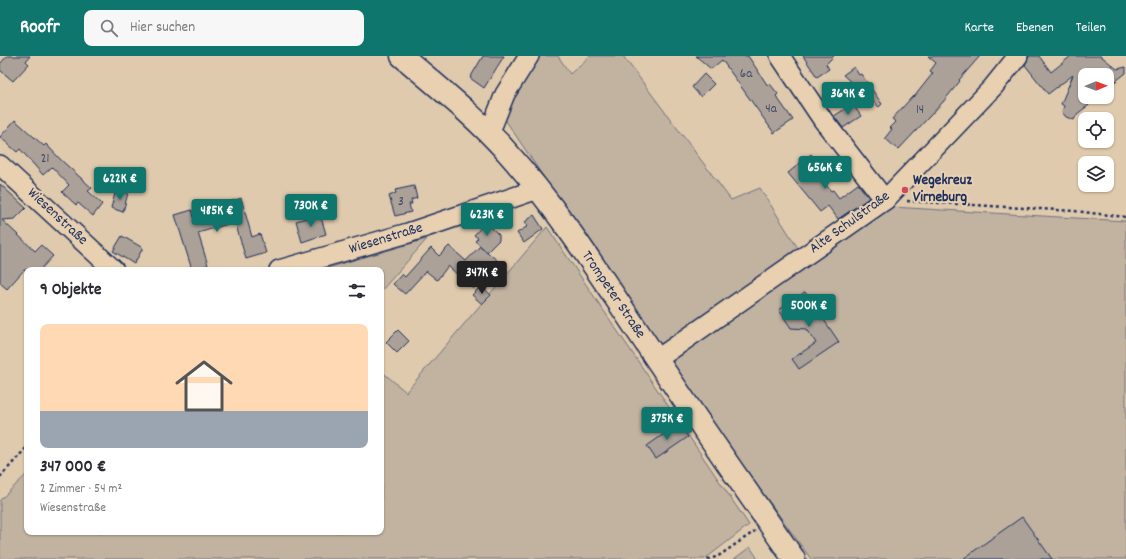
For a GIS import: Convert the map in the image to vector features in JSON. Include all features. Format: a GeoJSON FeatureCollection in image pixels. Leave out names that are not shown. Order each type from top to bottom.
{"type":"FeatureCollection","features":[{"type":"Feature","properties":{"kind":"main road","name":"Trompeter Straße"},"geometry":{"type":"LineString","coordinates":[[412,59],[506,151],[538,189],[573,235],[656,360],[794,559]]}},
{"type":"Feature","properties":{"kind":"street"},"geometry":{"type":"LineString","coordinates":[[489,134],[505,94],[529,56]]}},
{"type":"Feature","properties":{"kind":"street"},"geometry":{"type":"LineString","coordinates":[[780,56],[823,120],[885,200]]}},
{"type":"Feature","properties":{"kind":"street","name":"Alte Schulstraße"},"geometry":{"type":"LineString","coordinates":[[656,360],[885,200],[993,87],[1018,56]]}},
{"type":"Feature","properties":{"kind":"street","name":"Wiesenstraße"},"geometry":{"type":"LineString","coordinates":[[0,164],[111,267]]}},
{"type":"Feature","properties":{"kind":"street","name":"Wiesenstraße"},"geometry":{"type":"LineString","coordinates":[[289,267],[408,233],[538,189]]}},
{"type":"Feature","properties":{"kind":"path"},"geometry":{"type":"LineString","coordinates":[[885,200],[1074,211],[1126,217]]}},
{"type":"Feature","properties":{"kind":"path"},"geometry":{"type":"LineString","coordinates":[[0,477],[24,450]]}},
{"type":"Feature","properties":{"kind":"path"},"geometry":{"type":"LineString","coordinates":[[707,559],[717,556],[758,529]]}},
{"type":"Feature","properties":{"kind":"shaded area"},"geometry":{"type":"Polygon","coordinates":[[[534,56],[558,56],[570,74],[590,56],[623,56],[731,200],[760,188],[806,261],[892,207],[1126,221],[1126,559],[811,559],[669,364],[498,109],[534,56]]]}},
{"type":"Feature","properties":{"kind":"shaded area"},"geometry":{"type":"Polygon","coordinates":[[[547,227],[749,525],[705,559],[0,559],[0,500],[24,477],[24,535],[384,535],[384,374],[406,392],[547,227]]]}},
{"type":"Feature","properties":{"kind":"shaded area"},"geometry":{"type":"Polygon","coordinates":[[[427,239],[384,288],[384,267],[330,267],[427,239]]]}},
{"type":"Feature","properties":{"kind":"shaded area"},"geometry":{"type":"Polygon","coordinates":[[[750,547],[758,559],[734,559],[750,547]]]}},
{"type":"Feature","properties":{"kind":"building"},"geometry":{"type":"Polygon","coordinates":[[[7,56],[30,56],[26,61],[29,64],[13,81],[0,70],[0,64],[7,56]]]}},
{"type":"Feature","properties":{"kind":"building"},"geometry":{"type":"Polygon","coordinates":[[[483,56],[504,56],[484,88],[470,78],[483,56]]]}},
{"type":"Feature","properties":{"kind":"building"},"geometry":{"type":"Polygon","coordinates":[[[696,56],[748,56],[768,86],[770,84],[778,94],[776,96],[793,120],[774,133],[722,60],[711,69],[696,56]]]}},
{"type":"Feature","properties":{"kind":"building"},"geometry":{"type":"Polygon","coordinates":[[[803,56],[834,56],[826,64],[829,69],[817,77],[803,56]]]}},
{"type":"Feature","properties":{"kind":"building"},"geometry":{"type":"Polygon","coordinates":[[[928,56],[980,56],[959,80],[960,81],[943,102],[898,150],[885,138],[892,129],[890,128],[896,122],[892,119],[913,96],[914,97],[933,73],[930,71],[936,63],[928,56]]]}},
{"type":"Feature","properties":{"kind":"building"},"geometry":{"type":"Polygon","coordinates":[[[1029,56],[1039,56],[1051,72],[1071,56],[1101,56],[1117,69],[1126,67],[1126,73],[1114,82],[1114,68],[1078,68],[1078,104],[1089,105],[1078,112],[1074,120],[1066,117],[1062,112],[1064,106],[1061,104],[1073,75],[1048,94],[1025,65],[1029,56]]]}},
{"type":"Feature","properties":{"kind":"building"},"geometry":{"type":"Polygon","coordinates":[[[854,67],[859,75],[861,74],[882,104],[879,107],[843,75],[854,67]]]}},
{"type":"Feature","properties":{"kind":"building"},"geometry":{"type":"Polygon","coordinates":[[[704,74],[714,84],[701,97],[692,87],[704,74]]]}},
{"type":"Feature","properties":{"kind":"building"},"geometry":{"type":"Polygon","coordinates":[[[850,106],[854,106],[861,116],[843,128],[834,116],[850,106]]]}},
{"type":"Feature","properties":{"kind":"building"},"geometry":{"type":"Polygon","coordinates":[[[15,120],[44,146],[46,144],[92,188],[88,191],[102,204],[93,216],[78,203],[76,205],[62,192],[69,185],[52,167],[43,175],[20,149],[17,152],[0,137],[15,120]]]}},
{"type":"Feature","properties":{"kind":"building"},"geometry":{"type":"Polygon","coordinates":[[[811,154],[819,164],[813,169],[831,191],[833,190],[839,198],[858,184],[869,198],[838,219],[828,206],[820,212],[788,173],[811,154]]]}},
{"type":"Feature","properties":{"kind":"building"},"geometry":{"type":"Polygon","coordinates":[[[0,184],[26,208],[15,219],[2,220],[35,251],[41,245],[53,256],[43,267],[24,267],[24,270],[7,289],[0,283],[0,184]]]}},
{"type":"Feature","properties":{"kind":"building"},"geometry":{"type":"Polygon","coordinates":[[[414,186],[417,198],[411,200],[412,204],[409,204],[411,212],[395,216],[389,196],[396,193],[395,190],[414,186]]]}},
{"type":"Feature","properties":{"kind":"building"},"geometry":{"type":"Polygon","coordinates":[[[116,190],[128,193],[123,212],[111,208],[116,190]]]}},
{"type":"Feature","properties":{"kind":"building"},"geometry":{"type":"Polygon","coordinates":[[[327,196],[331,208],[319,212],[315,200],[327,196]]]}},
{"type":"Feature","properties":{"kind":"building"},"geometry":{"type":"Polygon","coordinates":[[[241,198],[252,237],[260,234],[266,253],[246,259],[235,222],[198,233],[208,265],[202,267],[191,267],[175,215],[192,210],[195,221],[228,211],[226,203],[241,198]]]}},
{"type":"Feature","properties":{"kind":"building"},"geometry":{"type":"Polygon","coordinates":[[[320,214],[326,234],[302,242],[296,221],[320,214]]]}},
{"type":"Feature","properties":{"kind":"building"},"geometry":{"type":"Polygon","coordinates":[[[534,215],[543,229],[524,243],[517,233],[528,226],[525,222],[534,215]]]}},
{"type":"Feature","properties":{"kind":"building"},"geometry":{"type":"Polygon","coordinates":[[[486,222],[499,235],[499,240],[487,252],[475,241],[478,238],[474,235],[486,222]]]}},
{"type":"Feature","properties":{"kind":"building"},"geometry":{"type":"Polygon","coordinates":[[[122,236],[143,248],[134,264],[113,251],[122,236]]]}},
{"type":"Feature","properties":{"kind":"building"},"geometry":{"type":"Polygon","coordinates":[[[449,246],[466,261],[480,246],[498,261],[473,289],[448,266],[437,280],[426,271],[405,294],[393,284],[402,274],[405,277],[431,248],[439,256],[449,246]]]}},
{"type":"Feature","properties":{"kind":"building"},"geometry":{"type":"Polygon","coordinates":[[[481,286],[491,295],[482,304],[472,295],[481,286]]]}},
{"type":"Feature","properties":{"kind":"building"},"geometry":{"type":"Polygon","coordinates":[[[805,292],[839,342],[799,369],[792,359],[816,343],[807,329],[791,328],[779,310],[805,292]]]}},
{"type":"Feature","properties":{"kind":"building"},"geometry":{"type":"Polygon","coordinates":[[[398,330],[409,341],[397,353],[386,342],[398,330]]]}},
{"type":"Feature","properties":{"kind":"building"},"geometry":{"type":"Polygon","coordinates":[[[678,424],[688,437],[656,459],[647,446],[678,424]]]}},
{"type":"Feature","properties":{"kind":"building"},"geometry":{"type":"Polygon","coordinates":[[[1022,517],[1052,559],[963,559],[992,538],[1022,517]]]}},
{"type":"Feature","properties":{"kind":"place","name":"Wegekreuz Virneburg"},"geometry":{"type":"Point","coordinates":[905,190]}}]}
